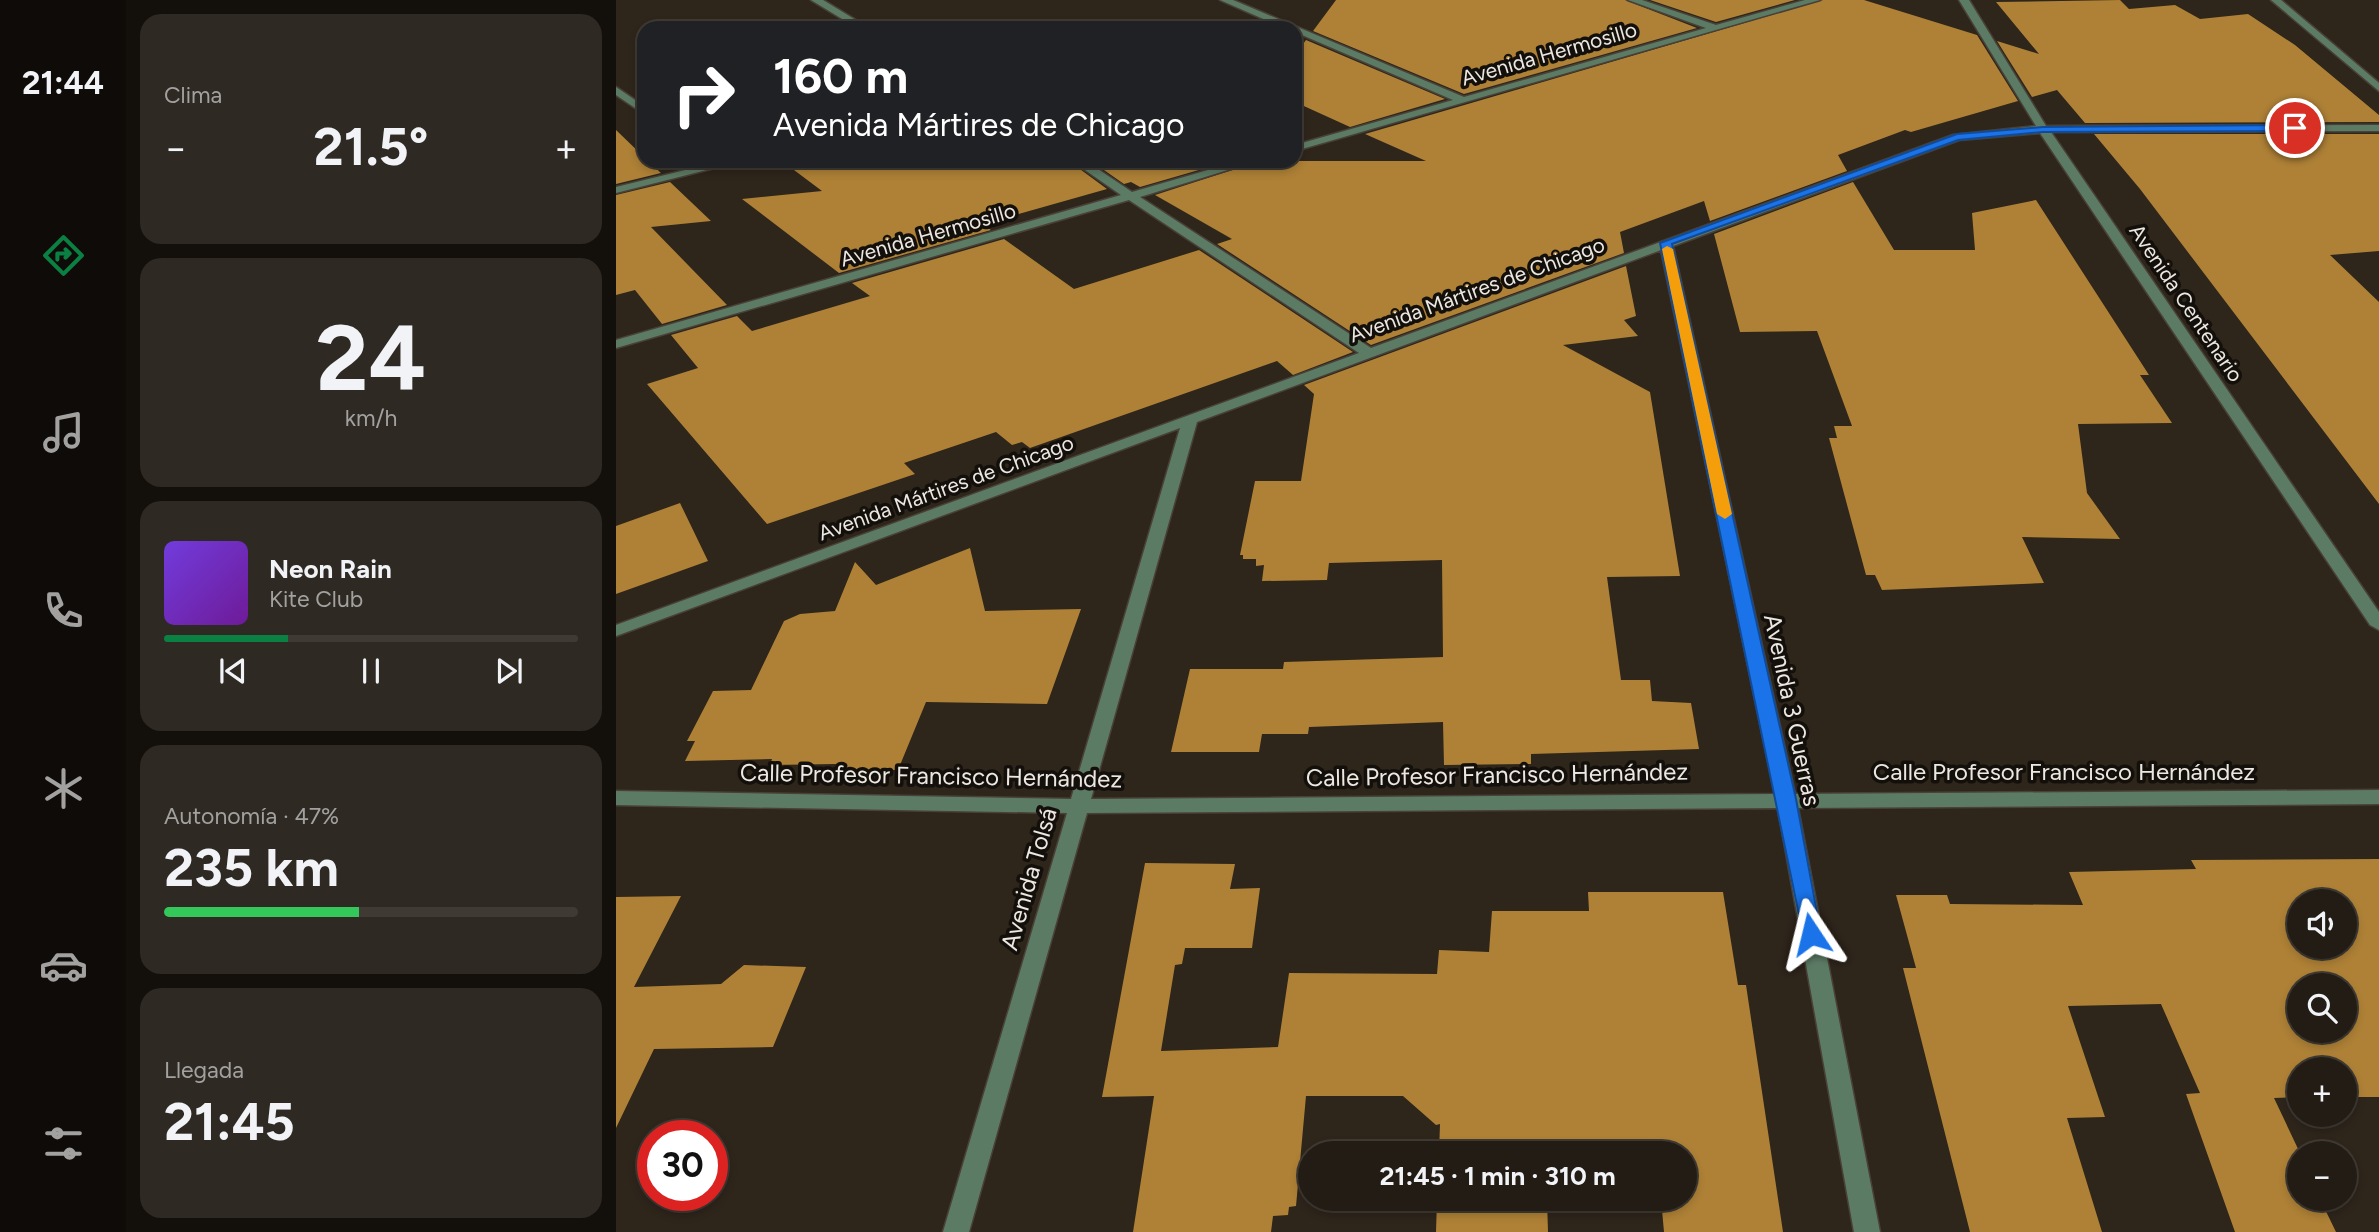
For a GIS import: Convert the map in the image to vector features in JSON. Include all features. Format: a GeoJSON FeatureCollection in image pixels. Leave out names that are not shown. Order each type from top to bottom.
{"type":"FeatureCollection","features":[{"type":"Feature","properties":{"kind":"street"},"geometry":{"type":"LineString","coordinates":[[816,0],[852,21]]}},
{"type":"Feature","properties":{"kind":"street"},"geometry":{"type":"LineString","coordinates":[[1226,0],[1275,21]]}},
{"type":"Feature","properties":{"kind":"street"},"geometry":{"type":"LineString","coordinates":[[1633,0],[1712,27]]}},
{"type":"Feature","properties":{"kind":"street","name":"Avenida Hermosillo"},"geometry":{"type":"LineString","coordinates":[[1302,146],[1712,27],[1815,0]]}},
{"type":"Feature","properties":{"kind":"street","name":"Avenida Centenario"},"geometry":{"type":"LineString","coordinates":[[1964,0],[2043,130],[2379,625]]}},
{"type":"Feature","properties":{"kind":"street"},"geometry":{"type":"LineString","coordinates":[[2276,0],[2379,88]]}},
{"type":"Feature","properties":{"kind":"street"},"geometry":{"type":"LineString","coordinates":[[1302,33],[1460,99]]}},
{"type":"Feature","properties":{"kind":"street"},"geometry":{"type":"LineString","coordinates":[[616,90],[637,106]]}},
{"type":"Feature","properties":{"kind":"street","name":"Avenida Mártires de Chicago"},"geometry":{"type":"LineString","coordinates":[[616,631],[1957,137],[2043,130],[2379,128]]}},
{"type":"Feature","properties":{"kind":"street"},"geometry":{"type":"LineString","coordinates":[[616,190],[696,168]]}},
{"type":"Feature","properties":{"kind":"street"},"geometry":{"type":"LineString","coordinates":[[1088,168],[1369,353]]}},
{"type":"Feature","properties":{"kind":"street","name":"Avenida Hermosillo"},"geometry":{"type":"LineString","coordinates":[[616,344],[1227,168]]}},
{"type":"Feature","properties":{"kind":"street","name":"Avenida 3 Guerras"},"geometry":{"type":"LineString","coordinates":[[1666,243],[1786,799],[1867,1232]]}},
{"type":"Feature","properties":{"kind":"street","name":"Avenida Tolsá"},"geometry":{"type":"LineString","coordinates":[[956,1232],[1190,420]]}},
{"type":"Feature","properties":{"kind":"street","name":"Calle Profesor Francisco Hernández"},"geometry":{"type":"LineString","coordinates":[[616,799],[1078,806],[1786,799],[2379,797]]}},
{"type":"Feature","properties":{"kind":"building"},"geometry":{"type":"Polygon","coordinates":[[[1336,0],[1625,0],[1697,28],[1464,94],[1313,31],[1336,0]]]}},
{"type":"Feature","properties":{"kind":"building"},"geometry":{"type":"Polygon","coordinates":[[[1650,0],[1795,0],[1716,22],[1650,0]]]}},
{"type":"Feature","properties":{"kind":"building"},"geometry":{"type":"Polygon","coordinates":[[[1823,0],[1864,0],[1977,35],[2018,101],[1911,132],[1905,130],[1838,155],[1847,171],[1710,221],[1704,201],[1620,232],[1624,253],[1371,345],[1217,244],[1232,239],[1155,195],[1238,168],[1302,168],[1302,161],[1426,161],[1365,134],[1823,0]]]}},
{"type":"Feature","properties":{"kind":"building"},"geometry":{"type":"Polygon","coordinates":[[[2120,0],[2129,9],[2175,5],[2200,19],[2248,14],[2295,45],[2379,115],[2379,122],[2085,123],[2057,90],[2032,97],[1997,41],[2039,54],[1996,2],[2120,0]]]}},
{"type":"Feature","properties":{"kind":"building"},"geometry":{"type":"Polygon","coordinates":[[[1306,40],[1445,99],[1350,127],[1302,105],[1302,45],[1306,40]]]}},
{"type":"Feature","properties":{"kind":"building"},"geometry":{"type":"Polygon","coordinates":[[[616,130],[637,150],[637,168],[656,168],[661,173],[616,184],[616,130]]]}},
{"type":"Feature","properties":{"kind":"building"},"geometry":{"type":"Polygon","coordinates":[[[2094,134],[2379,134],[2379,251],[2330,255],[2379,302],[2379,504],[2140,189],[2094,134]]]}},
{"type":"Feature","properties":{"kind":"building"},"geometry":{"type":"Polygon","coordinates":[[[791,168],[1078,168],[1107,189],[983,224],[991,230],[839,273],[742,199],[822,191],[791,168]]]}},
{"type":"Feature","properties":{"kind":"building"},"geometry":{"type":"Polygon","coordinates":[[[1101,168],[1206,168],[1140,187],[1131,182],[1124,184],[1101,168]]]}},
{"type":"Feature","properties":{"kind":"building"},"geometry":{"type":"Polygon","coordinates":[[[670,182],[711,221],[651,227],[727,305],[662,324],[635,290],[616,295],[616,195],[670,182]]]}},
{"type":"Feature","properties":{"kind":"building"},"geometry":{"type":"Polygon","coordinates":[[[1853,182],[1894,250],[1975,250],[1972,213],[2036,200],[2149,375],[2140,375],[2172,423],[2078,424],[2087,493],[2120,539],[2022,537],[2044,583],[1882,590],[1875,575],[1866,575],[1829,438],[1837,438],[1834,426],[1852,426],[1817,331],[1740,332],[1714,234],[1853,182]]]}},
{"type":"Feature","properties":{"kind":"building"},"geometry":{"type":"Polygon","coordinates":[[[1004,239],[1074,289],[1199,250],[1353,352],[1293,375],[1277,361],[1030,448],[1022,442],[1012,445],[996,432],[904,463],[915,474],[767,524],[647,384],[698,368],[671,335],[737,316],[752,331],[870,296],[852,283],[1004,239]]]}},
{"type":"Feature","properties":{"kind":"building"},"geometry":{"type":"Polygon","coordinates":[[[1626,266],[1636,316],[1624,320],[1638,336],[1563,345],[1650,392],[1680,576],[1607,577],[1621,680],[1650,680],[1652,701],[1691,703],[1699,749],[1531,754],[1531,764],[1444,765],[1443,722],[1309,727],[1308,734],[1262,734],[1259,752],[1171,752],[1190,669],[1283,669],[1284,662],[1443,657],[1442,560],[1329,563],[1327,580],[1262,581],[1264,565],[1256,566],[1256,559],[1243,559],[1243,555],[1240,555],[1255,481],[1301,481],[1314,394],[1304,385],[1626,266]]]}},
{"type":"Feature","properties":{"kind":"building"},"geometry":{"type":"Polygon","coordinates":[[[680,503],[708,561],[616,594],[616,526],[680,503]]]}},
{"type":"Feature","properties":{"kind":"building"},"geometry":{"type":"Polygon","coordinates":[[[970,548],[985,611],[1081,609],[1047,704],[926,702],[898,770],[834,770],[836,764],[770,765],[772,759],[685,761],[695,741],[687,741],[713,691],[751,690],[784,621],[800,614],[835,611],[855,562],[876,585],[970,548]]]}},
{"type":"Feature","properties":{"kind":"building"},"geometry":{"type":"Polygon","coordinates":[[[2379,859],[2379,1097],[2357,1097],[2357,1057],[2287,1057],[2287,1098],[2274,1098],[2294,1141],[2287,1141],[2287,1211],[2326,1211],[2336,1232],[2235,1232],[2186,1094],[2200,1093],[2161,1004],[2068,1006],[2105,1117],[2067,1118],[2102,1232],[1970,1232],[1903,968],[1916,968],[1896,895],[1947,895],[1950,904],[2083,905],[2069,872],[2196,869],[2191,860],[2379,859]]]}},
{"type":"Feature","properties":{"kind":"building"},"geometry":{"type":"Polygon","coordinates":[[[1145,863],[1235,864],[1230,889],[1260,888],[1252,948],[1185,948],[1182,964],[1175,965],[1161,1051],[1278,1047],[1289,973],[1437,974],[1439,950],[1489,952],[1492,911],[1589,911],[1588,892],[1723,892],[1738,985],[1746,985],[1783,1232],[1664,1232],[1662,1211],[1697,1211],[1697,1141],[1439,1141],[1440,1124],[1436,1125],[1403,1096],[1306,1096],[1302,1141],[1298,1141],[1296,1206],[1289,1207],[1288,1215],[1273,1216],[1271,1232],[1133,1232],[1154,1096],[1102,1097],[1145,863]]]}},
{"type":"Feature","properties":{"kind":"building"},"geometry":{"type":"Polygon","coordinates":[[[681,896],[634,987],[721,984],[744,965],[806,967],[773,1047],[654,1049],[616,1128],[616,897],[681,896]]]}},
{"type":"Feature","properties":{"kind":"building"},"geometry":{"type":"Polygon","coordinates":[[[1437,1211],[1547,1211],[1548,1232],[1436,1232],[1437,1211]]]}},
{"type":"Feature","properties":{"kind":"slow traffic"},"geometry":{"type":"LineString","coordinates":[[1667,249],[1725,514]]}},
{"type":"Feature","properties":{"kind":"route"},"geometry":{"type":"LineString","coordinates":[[1811,934],[1786,799],[1666,243],[1957,137],[2043,130],[2295,128]]}}]}
